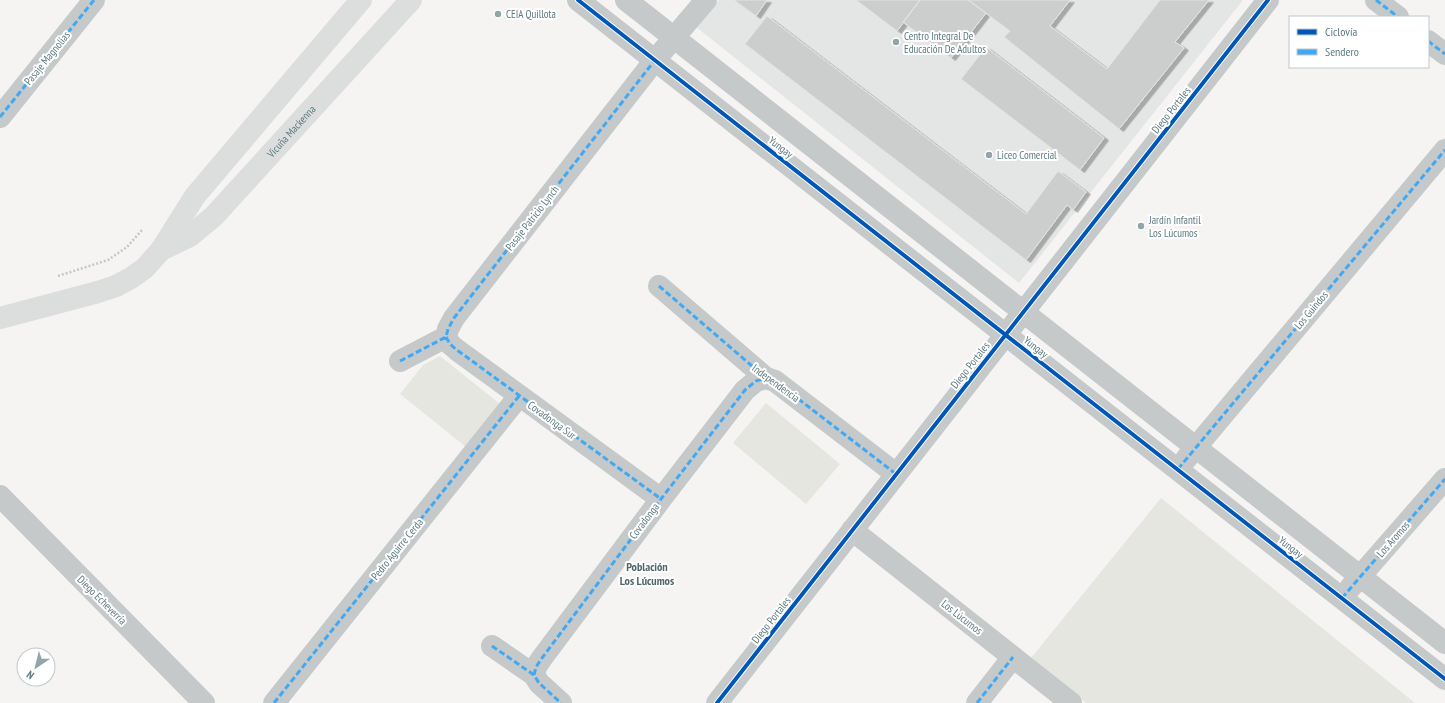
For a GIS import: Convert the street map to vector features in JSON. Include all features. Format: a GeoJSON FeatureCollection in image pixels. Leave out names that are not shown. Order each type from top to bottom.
{"type":"FeatureCollection","features":[{"type":"Feature","properties":{"kind":"main road","name":"Vicuña Mackenna"},"geometry":{"type":"LineString","coordinates":[[0,318],[80,298],[116,286],[145,268],[161,250],[195,196],[361,0]]}},
{"type":"Feature","properties":{"kind":"main road","name":"Vicuña Mackenna"},"geometry":{"type":"LineString","coordinates":[[161,250],[190,236],[214,216],[411,0]]}},
{"type":"Feature","properties":{"kind":"street","name":"Pasaje Magnolias"},"geometry":{"type":"LineString","coordinates":[[0,116],[94,0]]}},
{"type":"Feature","properties":{"kind":"street","name":"Yungay"},"geometry":{"type":"LineString","coordinates":[[578,0],[1445,679]]}},
{"type":"Feature","properties":{"kind":"street","name":"Yungay"},"geometry":{"type":"LineString","coordinates":[[626,0],[1445,643]]}},
{"type":"Feature","properties":{"kind":"street","name":"Pasaje Patricio Lynch"},"geometry":{"type":"LineString","coordinates":[[446,337],[448,329],[454,318],[655,60],[706,0]]}},
{"type":"Feature","properties":{"kind":"street","name":"Diego Portales"},"geometry":{"type":"LineString","coordinates":[[717,703],[1268,0]]}},
{"type":"Feature","properties":{"kind":"street"},"geometry":{"type":"LineString","coordinates":[[1376,0],[1397,16]]}},
{"type":"Feature","properties":{"kind":"street"},"geometry":{"type":"LineString","coordinates":[[1429,42],[1445,54]]}},
{"type":"Feature","properties":{"kind":"street","name":"Los Guindos"},"geometry":{"type":"LineString","coordinates":[[1178,469],[1445,150]]}},
{"type":"Feature","properties":{"kind":"street","name":"Independencia"},"geometry":{"type":"LineString","coordinates":[[660,286],[766,378],[775,381],[896,474]]}},
{"type":"Feature","properties":{"kind":"street"},"geometry":{"type":"LineString","coordinates":[[400,361],[446,337]]}},
{"type":"Feature","properties":{"kind":"street","name":"Covadonga Sur"},"geometry":{"type":"LineString","coordinates":[[446,337],[450,344],[457,350],[660,499]]}},
{"type":"Feature","properties":{"kind":"street","name":"Covadonga"},"geometry":{"type":"LineString","coordinates":[[534,675],[536,667],[542,658],[660,499],[746,390],[756,381],[766,378]]}},
{"type":"Feature","properties":{"kind":"street","name":"Pedro Aguirre Cerda"},"geometry":{"type":"LineString","coordinates":[[274,703],[519,396]]}},
{"type":"Feature","properties":{"kind":"street","name":"Los Aromos"},"geometry":{"type":"LineString","coordinates":[[1342,598],[1445,479]]}},
{"type":"Feature","properties":{"kind":"street","name":"Diego Echeverría"},"geometry":{"type":"LineString","coordinates":[[0,496],[204,703]]}},
{"type":"Feature","properties":{"kind":"street","name":"Los Lúcumos"},"geometry":{"type":"LineString","coordinates":[[852,530],[1071,703]]}},
{"type":"Feature","properties":{"kind":"street"},"geometry":{"type":"LineString","coordinates":[[492,646],[534,675],[544,688],[561,703]]}},
{"type":"Feature","properties":{"kind":"street"},"geometry":{"type":"LineString","coordinates":[[977,703],[1013,657]]}},
{"type":"Feature","properties":{"kind":"path"},"geometry":{"type":"LineString","coordinates":[[56,276],[108,260],[127,247],[145,227]]}},
{"type":"Feature","properties":{"kind":"shaded area","name":"Liceo Comercial"},"geometry":{"type":"Polygon","coordinates":[[[719,0],[1243,0],[1019,283],[696,27],[719,0]]]}},
{"type":"Feature","properties":{"kind":"shaded area"},"geometry":{"type":"Polygon","coordinates":[[[440,356],[500,404],[466,447],[400,394],[423,365],[440,356]]]}},
{"type":"Feature","properties":{"kind":"shaded area"},"geometry":{"type":"Polygon","coordinates":[[[766,403],[840,464],[806,504],[733,443],[766,403]]]}},
{"type":"Feature","properties":{"kind":"shaded area"},"geometry":{"type":"Polygon","coordinates":[[[1161,498],[1415,703],[1086,703],[1031,658],[1161,498]]]}},
{"type":"Feature","properties":{"kind":"building"},"geometry":{"type":"Polygon","coordinates":[[[734,0],[767,0],[756,16],[734,0]]]}},
{"type":"Feature","properties":{"kind":"building"},"geometry":{"type":"Polygon","coordinates":[[[856,0],[920,0],[897,31],[856,0]]]}},
{"type":"Feature","properties":{"kind":"building"},"geometry":{"type":"Polygon","coordinates":[[[920,0],[968,0],[986,13],[951,58],[903,22],[920,0]]]}},
{"type":"Feature","properties":{"kind":"building"},"geometry":{"type":"Polygon","coordinates":[[[968,0],[1070,0],[1050,26],[1107,69],[1160,0],[1209,0],[1175,42],[1184,48],[1119,129],[1004,37],[1010,31],[968,0]]]}},
{"type":"Feature","properties":{"kind":"building"},"geometry":{"type":"Polygon","coordinates":[[[767,16],[1026,214],[1058,171],[1086,192],[1073,210],[1067,205],[1026,260],[745,44],[767,16]]]}},
{"type":"Feature","properties":{"kind":"building"},"geometry":{"type":"Polygon","coordinates":[[[986,47],[1104,138],[1080,170],[961,79],[986,47]]]}},
{"type":"Feature","properties":{"kind":"marked path"},"geometry":{"type":"LineString","coordinates":[[0,117],[94,0]]}},
{"type":"Feature","properties":{"kind":"marked path"},"geometry":{"type":"LineString","coordinates":[[1376,0],[1397,16]]}},
{"type":"Feature","properties":{"kind":"marked path"},"geometry":{"type":"LineString","coordinates":[[1429,42],[1445,54]]}},
{"type":"Feature","properties":{"kind":"marked path"},"geometry":{"type":"LineString","coordinates":[[400,361],[446,337],[448,329],[454,318],[655,60]]}},
{"type":"Feature","properties":{"kind":"marked path"},"geometry":{"type":"LineString","coordinates":[[1178,469],[1445,150]]}},
{"type":"Feature","properties":{"kind":"marked path"},"geometry":{"type":"LineString","coordinates":[[659,286],[766,378],[775,381],[896,474]]}},
{"type":"Feature","properties":{"kind":"marked path"},"geometry":{"type":"LineString","coordinates":[[446,337],[450,344],[457,350],[661,499]]}},
{"type":"Feature","properties":{"kind":"marked path"},"geometry":{"type":"LineString","coordinates":[[534,675],[536,667],[542,658],[745,390],[756,381],[766,378]]}},
{"type":"Feature","properties":{"kind":"marked path"},"geometry":{"type":"LineString","coordinates":[[274,703],[519,396]]}},
{"type":"Feature","properties":{"kind":"marked path"},"geometry":{"type":"LineString","coordinates":[[1342,598],[1445,479]]}},
{"type":"Feature","properties":{"kind":"marked path"},"geometry":{"type":"LineString","coordinates":[[492,646],[534,675],[539,683],[561,703]]}},
{"type":"Feature","properties":{"kind":"marked path"},"geometry":{"type":"LineString","coordinates":[[977,703],[1013,657]]}},
{"type":"Feature","properties":{"kind":"cycle path"},"geometry":{"type":"LineString","coordinates":[[578,0],[1445,679]]}},
{"type":"Feature","properties":{"kind":"cycle path"},"geometry":{"type":"LineString","coordinates":[[717,703],[1268,0]]}},
{"type":"Feature","properties":{"kind":"place","name":"CEIA Quillota"},"geometry":{"type":"Point","coordinates":[498,14]}},
{"type":"Feature","properties":{"kind":"place","name":"Centro Integral De Educación De Adultos"},"geometry":{"type":"Point","coordinates":[896,42]}},
{"type":"Feature","properties":{"kind":"place","name":"Liceo Comercial"},"geometry":{"type":"Point","coordinates":[989,155]}},
{"type":"Feature","properties":{"kind":"place","name":"Jardín Infantil Los Lúcumos"},"geometry":{"type":"Point","coordinates":[1141,226]}},
{"type":"Feature","properties":{"kind":"district","name":"Población Los Lúcumos"},"geometry":{"type":"Point","coordinates":[647,574]}}]}
